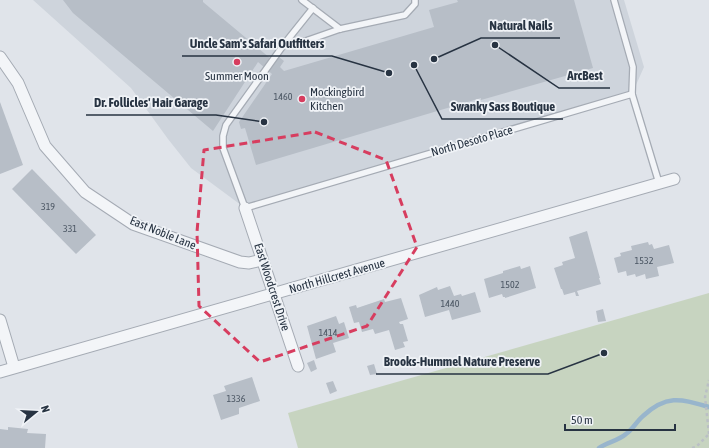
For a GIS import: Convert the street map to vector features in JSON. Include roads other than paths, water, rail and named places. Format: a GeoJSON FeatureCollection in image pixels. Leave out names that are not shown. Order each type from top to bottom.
{"type":"FeatureCollection","features":[{"type":"Feature","properties":{"kind":"street","name":"East Noble Lane"},"geometry":{"type":"LineString","coordinates":[[0,57],[18,83],[45,146],[85,192],[133,224],[240,262],[249,263],[262,260]]}},
{"type":"Feature","properties":{"kind":"street","name":"North Hillcrest Avenue"},"geometry":{"type":"LineString","coordinates":[[0,372],[674,179]]}},
{"type":"Feature","properties":{"kind":"street","name":"East Woodcrest Drive"},"geometry":{"type":"LineString","coordinates":[[245,208],[298,366]]}},
{"type":"Feature","properties":{"kind":"street"},"geometry":{"type":"LineString","coordinates":[[0,320],[14,367]]}},
{"type":"Feature","properties":{"kind":"lane"},"geometry":{"type":"LineString","coordinates":[[302,0],[340,29]]}},
{"type":"Feature","properties":{"kind":"lane"},"geometry":{"type":"LineString","coordinates":[[285,43],[300,43],[340,29],[405,15],[415,4],[415,0]]}},
{"type":"Feature","properties":{"kind":"lane"},"geometry":{"type":"LineString","coordinates":[[614,0],[633,67],[632,94],[658,183]]}},
{"type":"Feature","properties":{"kind":"lane"},"geometry":{"type":"LineString","coordinates":[[245,208],[224,148],[223,136],[226,125],[285,43],[313,8]]}},
{"type":"Feature","properties":{"kind":"lane","name":"North Desoto Place"},"geometry":{"type":"LineString","coordinates":[[245,208],[632,94]]}},
{"type":"Feature","properties":{"kind":"waterway"},"geometry":{"type":"LineString","coordinates":[[599,448],[623,436],[631,430],[643,416],[667,401],[674,400],[690,402],[709,407]]}},
{"type":"Feature","properties":{"kind":"place","name":"ArcBest"},"geometry":{"type":"Point","coordinates":[495,45]}},
{"type":"Feature","properties":{"kind":"place","name":"Natural Nails"},"geometry":{"type":"Point","coordinates":[434,59]}},
{"type":"Feature","properties":{"kind":"place","name":"Summer Moon"},"geometry":{"type":"Point","coordinates":[237,62]}},
{"type":"Feature","properties":{"kind":"place","name":"Swanky Sass Boutique"},"geometry":{"type":"Point","coordinates":[414,65]}},
{"type":"Feature","properties":{"kind":"place","name":"Uncle Sam's Safari Outfitters"},"geometry":{"type":"Point","coordinates":[389,73]}},
{"type":"Feature","properties":{"kind":"place","name":"Mockingbird Kitchen"},"geometry":{"type":"Point","coordinates":[302,99]}},
{"type":"Feature","properties":{"kind":"place","name":"Dr. Follicles' Hair Garage"},"geometry":{"type":"Point","coordinates":[264,122]}},
{"type":"Feature","properties":{"kind":"place","name":"Brooks-Hummel Nature Preserve"},"geometry":{"type":"Point","coordinates":[604,353]}}]}
